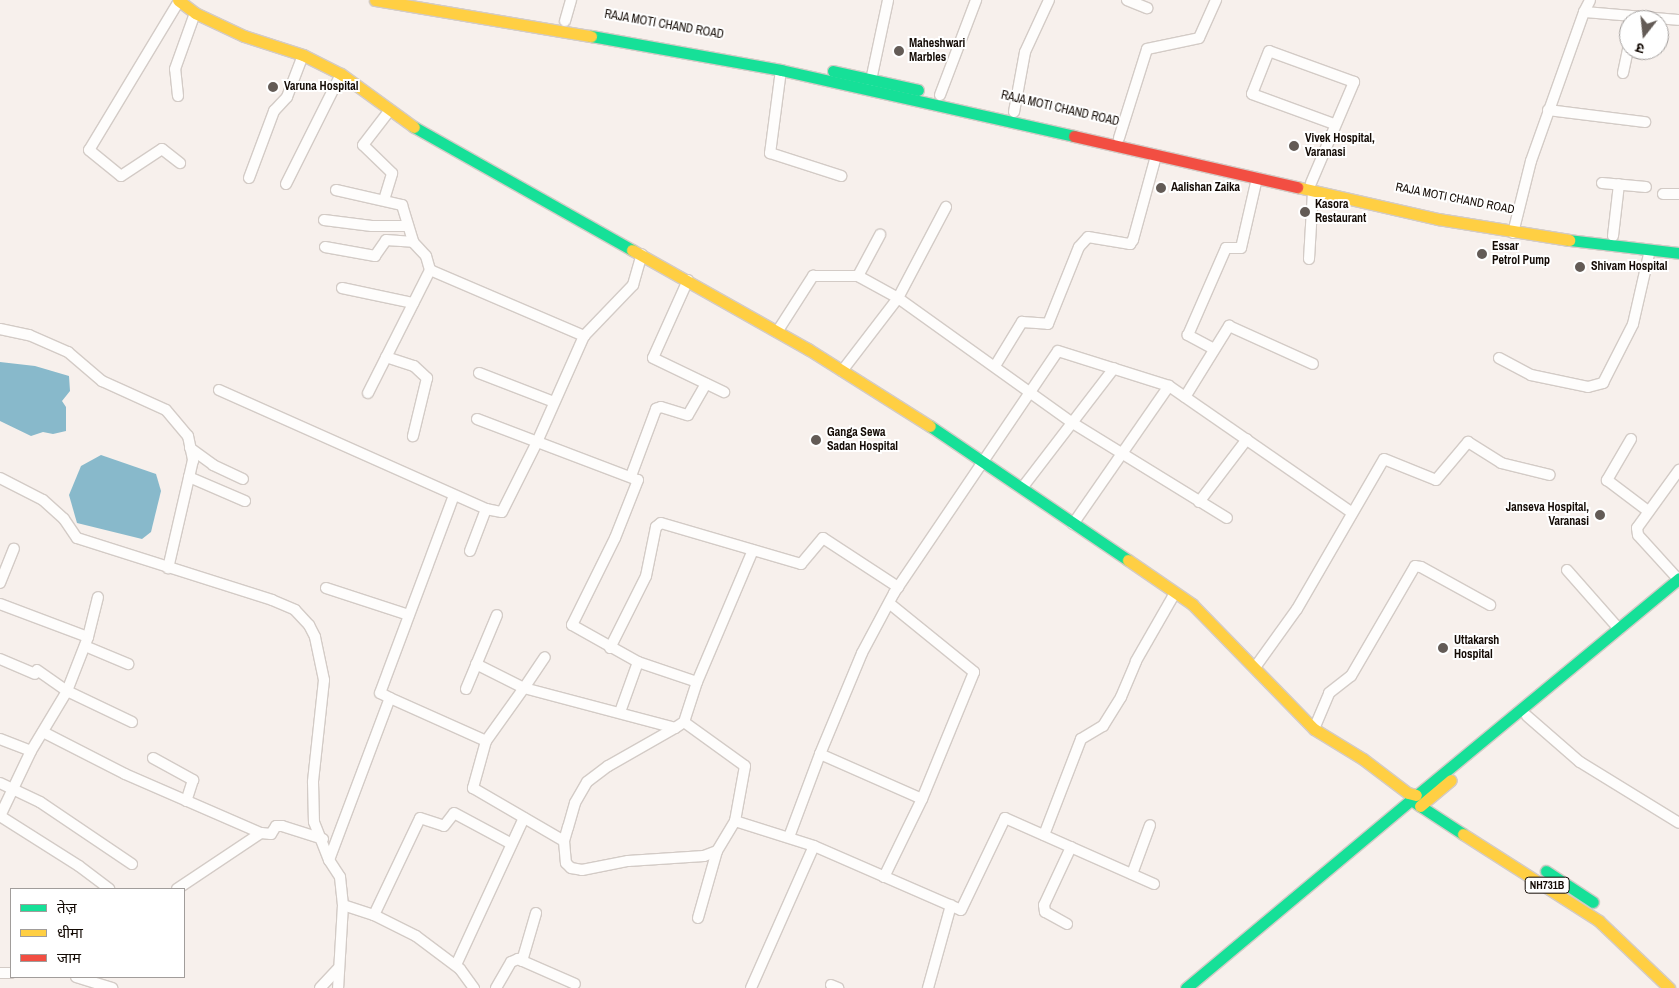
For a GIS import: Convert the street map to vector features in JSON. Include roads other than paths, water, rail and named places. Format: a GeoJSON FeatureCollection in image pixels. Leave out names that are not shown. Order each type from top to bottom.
{"type":"FeatureCollection","features":[{"type":"Feature","properties":{"kind":"main road"},"geometry":{"type":"LineString","coordinates":[[178,0],[195,13],[244,36],[304,55],[341,74],[421,132],[642,254],[777,332],[984,461],[1192,604],[1256,666],[1314,729],[1363,759],[1416,799],[1533,863],[1595,903],[1643,945]]}},
{"type":"Feature","properties":{"kind":"main road"},"geometry":{"type":"LineString","coordinates":[[375,0],[500,19],[781,70],[870,84],[1156,156],[1257,178],[1312,187]]}},
{"type":"Feature","properties":{"kind":"main road","name":"RAJA MOTI CHAND ROAD"},"geometry":{"type":"LineString","coordinates":[[435,0],[565,20],[870,84],[940,95],[1312,187],[1514,228],[1613,236],[1679,244]]}},
{"type":"Feature","properties":{"kind":"main road"},"geometry":{"type":"LineString","coordinates":[[1514,228],[1679,253]]}},
{"type":"Feature","properties":{"kind":"main road"},"geometry":{"type":"LineString","coordinates":[[1186,988],[1619,629],[1679,582]]}},
{"type":"Feature","properties":{"kind":"main road"},"geometry":{"type":"LineString","coordinates":[[1199,988],[1416,799],[1527,716],[1679,582]]}},
{"type":"Feature","properties":{"kind":"main road","name":"NH731B"},"geometry":{"type":"LineString","coordinates":[[1416,799],[1599,921],[1669,988]]}},
{"type":"Feature","properties":{"kind":"main road"},"geometry":{"type":"LineString","coordinates":[[1667,969],[1679,980]]}},
{"type":"Feature","properties":{"kind":"street"},"geometry":{"type":"LineString","coordinates":[[178,0],[89,152],[121,176],[162,149],[180,162]]}},
{"type":"Feature","properties":{"kind":"street"},"geometry":{"type":"LineString","coordinates":[[565,20],[571,0]]}},
{"type":"Feature","properties":{"kind":"street"},"geometry":{"type":"LineString","coordinates":[[870,84],[888,0]]}},
{"type":"Feature","properties":{"kind":"street"},"geometry":{"type":"LineString","coordinates":[[940,95],[976,0]]}},
{"type":"Feature","properties":{"kind":"street"},"geometry":{"type":"LineString","coordinates":[[1014,112],[1025,52],[1049,0]]}},
{"type":"Feature","properties":{"kind":"street"},"geometry":{"type":"LineString","coordinates":[[1127,0],[1147,8]]}},
{"type":"Feature","properties":{"kind":"street"},"geometry":{"type":"LineString","coordinates":[[1119,138],[1147,49],[1199,38],[1216,0]]}},
{"type":"Feature","properties":{"kind":"street"},"geometry":{"type":"LineString","coordinates":[[1514,228],[1548,110],[1590,0]]}},
{"type":"Feature","properties":{"kind":"street"},"geometry":{"type":"LineString","coordinates":[[1584,12],[1619,16]]}},
{"type":"Feature","properties":{"kind":"street"},"geometry":{"type":"LineString","coordinates":[[178,96],[175,69],[195,13]]}},
{"type":"Feature","properties":{"kind":"street"},"geometry":{"type":"LineString","coordinates":[[1309,259],[1312,187],[1334,124],[1354,82],[1269,51],[1252,94],[1334,124]]}},
{"type":"Feature","properties":{"kind":"street"},"geometry":{"type":"LineString","coordinates":[[249,178],[274,111],[287,97],[304,55]]}},
{"type":"Feature","properties":{"kind":"street"},"geometry":{"type":"LineString","coordinates":[[1624,73],[1626,60]]}},
{"type":"Feature","properties":{"kind":"street"},"geometry":{"type":"LineString","coordinates":[[781,70],[770,153],[841,176]]}},
{"type":"Feature","properties":{"kind":"street"},"geometry":{"type":"LineString","coordinates":[[286,184],[341,74]]}},
{"type":"Feature","properties":{"kind":"street"},"geometry":{"type":"LineString","coordinates":[[384,200],[392,173],[363,146],[390,110]]}},
{"type":"Feature","properties":{"kind":"street"},"geometry":{"type":"LineString","coordinates":[[1548,110],[1645,122]]}},
{"type":"Feature","properties":{"kind":"street"},"geometry":{"type":"LineString","coordinates":[[995,366],[1022,322],[1048,324],[1079,247],[1088,237],[1130,244],[1133,240],[1156,156]]}},
{"type":"Feature","properties":{"kind":"street"},"geometry":{"type":"LineString","coordinates":[[1214,350],[1188,335],[1226,248],[1240,248],[1257,178]]}},
{"type":"Feature","properties":{"kind":"street"},"geometry":{"type":"LineString","coordinates":[[1602,183],[1646,187]]}},
{"type":"Feature","properties":{"kind":"street"},"geometry":{"type":"LineString","coordinates":[[1613,236],[1620,184]]}},
{"type":"Feature","properties":{"kind":"street"},"geometry":{"type":"LineString","coordinates":[[336,190],[402,205],[413,242],[426,256],[430,270],[368,393]]}},
{"type":"Feature","properties":{"kind":"street"},"geometry":{"type":"LineString","coordinates":[[1662,194],[1679,194]]}},
{"type":"Feature","properties":{"kind":"street"},"geometry":{"type":"LineString","coordinates":[[842,371],[898,298],[946,207]]}},
{"type":"Feature","properties":{"kind":"street"},"geometry":{"type":"LineString","coordinates":[[324,220],[372,226],[408,226]]}},
{"type":"Feature","properties":{"kind":"street"},"geometry":{"type":"LineString","coordinates":[[858,276],[880,235]]}},
{"type":"Feature","properties":{"kind":"street"},"geometry":{"type":"LineString","coordinates":[[325,247],[374,256],[386,240],[413,242]]}},
{"type":"Feature","properties":{"kind":"street"},"geometry":{"type":"LineString","coordinates":[[1499,358],[1531,375],[1588,387],[1603,383],[1633,324],[1650,250]]}},
{"type":"Feature","properties":{"kind":"street"},"geometry":{"type":"LineString","coordinates":[[219,390],[486,509],[502,512],[537,442],[584,336],[633,285],[642,254]]}},
{"type":"Feature","properties":{"kind":"street"},"geometry":{"type":"LineString","coordinates":[[430,270],[584,336]]}},
{"type":"Feature","properties":{"kind":"street"},"geometry":{"type":"LineString","coordinates":[[777,332],[813,276],[858,276],[898,298],[1031,391],[1071,422],[1121,455],[1227,518]]}},
{"type":"Feature","properties":{"kind":"street"},"geometry":{"type":"LineString","coordinates":[[688,280],[654,358],[724,392]]}},
{"type":"Feature","properties":{"kind":"street"},"geometry":{"type":"LineString","coordinates":[[342,288],[413,303]]}},
{"type":"Feature","properties":{"kind":"street"},"geometry":{"type":"LineString","coordinates":[[1186,397],[1229,326],[1313,364]]}},
{"type":"Feature","properties":{"kind":"street"},"geometry":{"type":"LineString","coordinates":[[0,329],[29,335],[60,347],[102,382],[166,410],[188,436],[193,460],[168,568]]}},
{"type":"Feature","properties":{"kind":"street"},"geometry":{"type":"LineString","coordinates":[[790,837],[820,754],[862,653],[889,603],[1058,351],[1170,386],[1351,512]]}},
{"type":"Feature","properties":{"kind":"street"},"geometry":{"type":"LineString","coordinates":[[386,357],[414,366],[427,378],[413,436]]}},
{"type":"Feature","properties":{"kind":"street"},"geometry":{"type":"LineString","coordinates":[[1022,488],[1114,368]]}},
{"type":"Feature","properties":{"kind":"street"},"geometry":{"type":"LineString","coordinates":[[479,373],[554,402]]}},
{"type":"Feature","properties":{"kind":"street"},"geometry":{"type":"LineString","coordinates":[[631,476],[656,409],[661,407],[688,415],[706,384]]}},
{"type":"Feature","properties":{"kind":"street"},"geometry":{"type":"LineString","coordinates":[[1073,524],[1170,386]]}},
{"type":"Feature","properties":{"kind":"street"},"geometry":{"type":"LineString","coordinates":[[477,419],[631,476],[638,481],[634,495],[572,625],[638,662],[697,682]]}},
{"type":"Feature","properties":{"kind":"street"},"geometry":{"type":"LineString","coordinates":[[1199,502],[1247,439]]}},
{"type":"Feature","properties":{"kind":"street"},"geometry":{"type":"LineString","coordinates":[[1631,439],[1607,480],[1648,511]]}},
{"type":"Feature","properties":{"kind":"street"},"geometry":{"type":"LineString","coordinates":[[1256,666],[1297,609],[1351,512],[1384,459],[1436,480],[1465,442],[1501,463],[1550,475]]}},
{"type":"Feature","properties":{"kind":"street"},"geometry":{"type":"LineString","coordinates":[[190,448],[213,465],[243,479]]}},
{"type":"Feature","properties":{"kind":"street"},"geometry":{"type":"LineString","coordinates":[[1679,470],[1648,511],[1637,532],[1679,582]]}},
{"type":"Feature","properties":{"kind":"street"},"geometry":{"type":"LineString","coordinates":[[189,477],[245,501]]}},
{"type":"Feature","properties":{"kind":"street"},"geometry":{"type":"LineString","coordinates":[[0,478],[43,500],[64,519],[77,538],[272,600],[295,610],[309,625],[315,637],[324,680],[313,782],[314,822],[323,839],[329,860],[340,877],[343,905],[338,988]]}},
{"type":"Feature","properties":{"kind":"street"},"geometry":{"type":"LineString","coordinates":[[454,495],[380,693],[486,741]]}},
{"type":"Feature","properties":{"kind":"street"},"geometry":{"type":"LineString","coordinates":[[470,551],[486,509]]}},
{"type":"Feature","properties":{"kind":"street"},"geometry":{"type":"LineString","coordinates":[[610,648],[646,576],[658,524],[801,564],[823,538],[898,587]]}},
{"type":"Feature","properties":{"kind":"street"},"geometry":{"type":"LineString","coordinates":[[0,583],[4,564],[14,549]]}},
{"type":"Feature","properties":{"kind":"street"},"geometry":{"type":"LineString","coordinates":[[717,851],[704,856],[628,861],[577,870],[566,863],[564,841],[575,803],[587,782],[608,766],[684,722],[697,682],[753,550]]}},
{"type":"Feature","properties":{"kind":"street"},"geometry":{"type":"LineString","coordinates":[[1314,729],[1329,693],[1351,676],[1415,566],[1422,567],[1490,605]]}},
{"type":"Feature","properties":{"kind":"street"},"geometry":{"type":"LineString","coordinates":[[1566,570],[1619,629]]}},
{"type":"Feature","properties":{"kind":"street"},"geometry":{"type":"LineString","coordinates":[[326,588],[409,615]]}},
{"type":"Feature","properties":{"kind":"street"},"geometry":{"type":"LineString","coordinates":[[1044,835],[1081,740],[1102,726],[1121,697],[1136,662],[1175,593]]}},
{"type":"Feature","properties":{"kind":"street"},"geometry":{"type":"LineString","coordinates":[[98,597],[86,641],[68,691],[31,751],[0,816],[79,866],[108,888]]}},
{"type":"Feature","properties":{"kind":"street"},"geometry":{"type":"LineString","coordinates":[[884,877],[922,799],[974,672],[889,603]]}},
{"type":"Feature","properties":{"kind":"street"},"geometry":{"type":"LineString","coordinates":[[0,604],[86,641],[128,664]]}},
{"type":"Feature","properties":{"kind":"street"},"geometry":{"type":"LineString","coordinates":[[466,689],[497,615]]}},
{"type":"Feature","properties":{"kind":"street"},"geometry":{"type":"LineString","coordinates":[[544,657],[486,741],[473,788],[564,841]]}},
{"type":"Feature","properties":{"kind":"street"},"geometry":{"type":"LineString","coordinates":[[0,659],[36,672],[68,691],[132,722]]}},
{"type":"Feature","properties":{"kind":"street"},"geometry":{"type":"LineString","coordinates":[[620,712],[638,662]]}},
{"type":"Feature","properties":{"kind":"street"},"geometry":{"type":"LineString","coordinates":[[476,664],[524,688],[675,728]]}},
{"type":"Feature","properties":{"kind":"street"},"geometry":{"type":"LineString","coordinates":[[329,860],[390,698]]}},
{"type":"Feature","properties":{"kind":"street"},"geometry":{"type":"LineString","coordinates":[[1527,716],[1580,762],[1679,823]]}},
{"type":"Feature","properties":{"kind":"street"},"geometry":{"type":"LineString","coordinates":[[684,722],[745,766],[735,821],[717,851],[698,918]]}},
{"type":"Feature","properties":{"kind":"street"},"geometry":{"type":"LineString","coordinates":[[43,732],[186,802],[261,833],[271,834],[276,826],[282,826],[323,839]]}},
{"type":"Feature","properties":{"kind":"street"},"geometry":{"type":"LineString","coordinates":[[0,738],[31,751]]}},
{"type":"Feature","properties":{"kind":"street"},"geometry":{"type":"LineString","coordinates":[[820,754],[922,799]]}},
{"type":"Feature","properties":{"kind":"street"},"geometry":{"type":"LineString","coordinates":[[153,758],[193,780],[186,802]]}},
{"type":"Feature","properties":{"kind":"street"},"geometry":{"type":"LineString","coordinates":[[0,783],[40,802],[132,864]]}},
{"type":"Feature","properties":{"kind":"street"},"geometry":{"type":"LineString","coordinates":[[374,915],[420,818],[444,826],[454,813],[510,844]]}},
{"type":"Feature","properties":{"kind":"street"},"geometry":{"type":"LineString","coordinates":[[456,965],[510,844],[524,818]]}},
{"type":"Feature","properties":{"kind":"street"},"geometry":{"type":"LineString","coordinates":[[735,821],[814,846],[961,910],[1005,818],[1154,884]]}},
{"type":"Feature","properties":{"kind":"street"},"geometry":{"type":"LineString","coordinates":[[1132,874],[1150,824]]}},
{"type":"Feature","properties":{"kind":"street"},"geometry":{"type":"LineString","coordinates":[[179,888],[261,833]]}},
{"type":"Feature","properties":{"kind":"street"},"geometry":{"type":"LineString","coordinates":[[750,988],[814,846]]}},
{"type":"Feature","properties":{"kind":"street"},"geometry":{"type":"LineString","coordinates":[[1067,924],[1044,909],[1071,847]]}},
{"type":"Feature","properties":{"kind":"street"},"geometry":{"type":"LineString","coordinates":[[343,905],[374,915],[416,936],[456,965],[472,987]]}},
{"type":"Feature","properties":{"kind":"street"},"geometry":{"type":"LineString","coordinates":[[928,988],[950,905]]}},
{"type":"Feature","properties":{"kind":"street"},"geometry":{"type":"LineString","coordinates":[[522,961],[536,913]]}},
{"type":"Feature","properties":{"kind":"street"},"geometry":{"type":"LineString","coordinates":[[496,988],[511,962],[522,961],[575,984]]}},
{"type":"Feature","properties":{"kind":"street"},"geometry":{"type":"LineString","coordinates":[[320,988],[338,969]]}},
{"type":"Feature","properties":{"kind":"street"},"geometry":{"type":"LineString","coordinates":[[79,978],[112,988]]}},
{"type":"Feature","properties":{"kind":"water"},"geometry":{"type":"Polygon","coordinates":[[[0,362],[35,366],[69,376],[70,391],[62,401],[66,407],[66,431],[53,434],[43,432],[31,436],[0,421],[0,362]]]}},
{"type":"Feature","properties":{"kind":"water"},"geometry":{"type":"Polygon","coordinates":[[[101,455],[156,474],[161,491],[151,532],[142,539],[77,523],[69,495],[81,466],[101,455]]]}},
{"type":"Feature","properties":{"kind":"place","name":"Maheshwari Marbles"},"geometry":{"type":"Point","coordinates":[899,51]}},
{"type":"Feature","properties":{"kind":"place","name":"Varuna Hospital"},"geometry":{"type":"Point","coordinates":[273,87]}},
{"type":"Feature","properties":{"kind":"place","name":"Vivek Hospital, Varanasi"},"geometry":{"type":"Point","coordinates":[1294,146]}},
{"type":"Feature","properties":{"kind":"place","name":"Aalishan Zaika"},"geometry":{"type":"Point","coordinates":[1161,188]}},
{"type":"Feature","properties":{"kind":"place","name":"Kasora Restaurant"},"geometry":{"type":"Point","coordinates":[1305,212]}},
{"type":"Feature","properties":{"kind":"place","name":"Essar Petrol Pump"},"geometry":{"type":"Point","coordinates":[1482,254]}},
{"type":"Feature","properties":{"kind":"place","name":"Shivam Hospital"},"geometry":{"type":"Point","coordinates":[1580,267]}},
{"type":"Feature","properties":{"kind":"place","name":"Ganga Sewa Sadan Hospital"},"geometry":{"type":"Point","coordinates":[816,440]}},
{"type":"Feature","properties":{"kind":"place","name":"Janseva Hospital, Varanasi"},"geometry":{"type":"Point","coordinates":[1600,515]}},
{"type":"Feature","properties":{"kind":"place","name":"Uttakarsh Hospital"},"geometry":{"type":"Point","coordinates":[1443,648]}}]}
